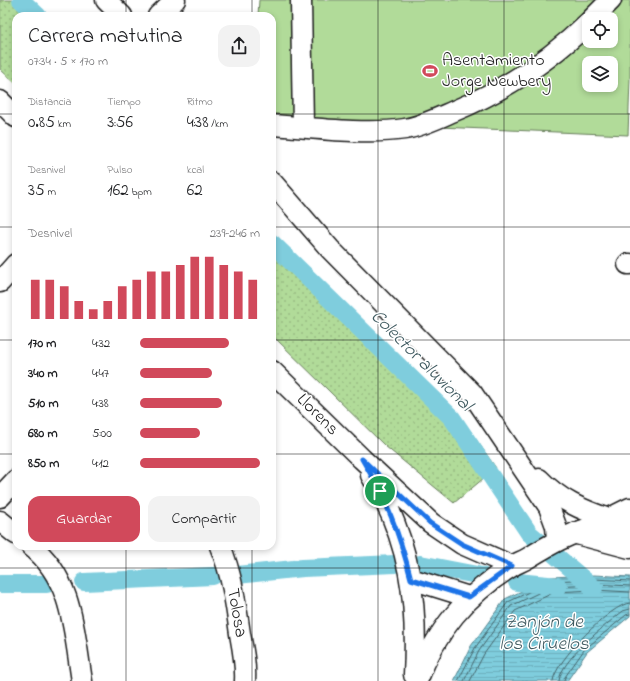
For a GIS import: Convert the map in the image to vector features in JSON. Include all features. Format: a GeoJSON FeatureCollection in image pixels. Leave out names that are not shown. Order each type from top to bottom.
{"type":"FeatureCollection","features":[{"type":"Feature","properties":{"kind":"main road"},"geometry":{"type":"LineString","coordinates":[[578,532],[630,509]]}},
{"type":"Feature","properties":{"kind":"main road"},"geometry":{"type":"LineString","coordinates":[[578,532],[630,547]]}},
{"type":"Feature","properties":{"kind":"street"},"geometry":{"type":"LineString","coordinates":[[106,0],[118,12]]}},
{"type":"Feature","properties":{"kind":"street"},"geometry":{"type":"LineString","coordinates":[[162,12],[175,0]]}},
{"type":"Feature","properties":{"kind":"street"},"geometry":{"type":"LineString","coordinates":[[300,0],[303,127]]}},
{"type":"Feature","properties":{"kind":"street"},"geometry":{"type":"LineString","coordinates":[[599,12],[611,0]]}},
{"type":"Feature","properties":{"kind":"street"},"geometry":{"type":"LineString","coordinates":[[276,125],[378,131],[406,128],[433,120],[481,100],[516,80],[548,59],[582,28]]}},
{"type":"Feature","properties":{"kind":"street"},"geometry":{"type":"LineString","coordinates":[[0,101],[12,113]]}},
{"type":"Feature","properties":{"kind":"street"},"geometry":{"type":"LineString","coordinates":[[276,187],[330,249],[472,393],[549,507],[556,526],[578,532],[630,528]]}},
{"type":"Feature","properties":{"kind":"street"},"geometry":{"type":"LineString","coordinates":[[0,282],[12,268]]}},
{"type":"Feature","properties":{"kind":"street","name":"Llorens"},"geometry":{"type":"LineString","coordinates":[[276,375],[430,523],[462,544],[519,562]]}},
{"type":"Feature","properties":{"kind":"street"},"geometry":{"type":"LineString","coordinates":[[516,457],[543,484],[568,504],[578,532]]}},
{"type":"Feature","properties":{"kind":"street","name":"Llorens"},"geometry":{"type":"LineString","coordinates":[[362,459],[380,491],[391,515],[402,545],[411,579],[415,616],[414,681]]}},
{"type":"Feature","properties":{"kind":"street"},"geometry":{"type":"LineString","coordinates":[[0,497],[12,484]]}},
{"type":"Feature","properties":{"kind":"street"},"geometry":{"type":"LineString","coordinates":[[0,521],[12,531]]}},
{"type":"Feature","properties":{"kind":"street"},"geometry":{"type":"LineString","coordinates":[[417,681],[434,643],[456,612],[469,597],[519,562],[578,532]]}},
{"type":"Feature","properties":{"kind":"street"},"geometry":{"type":"LineString","coordinates":[[36,550],[43,555],[57,574],[70,607],[82,681]]}},
{"type":"Feature","properties":{"kind":"street","name":"Tolosa"},"geometry":{"type":"LineString","coordinates":[[222,550],[227,562],[238,620],[246,670],[245,681]]}},
{"type":"Feature","properties":{"kind":"street"},"geometry":{"type":"LineString","coordinates":[[411,579],[469,597]]}},
{"type":"Feature","properties":{"kind":"green space"},"geometry":{"type":"Polygon","coordinates":[[[0,0],[12,0],[25,12],[12,12],[12,80],[0,69],[0,0]]]}},
{"type":"Feature","properties":{"kind":"green space","name":"Asentamiento Jorge Newbery"},"geometry":{"type":"Polygon","coordinates":[[[259,0],[630,0],[628,135],[276,120],[276,12],[258,12],[259,0]]]}},
{"type":"Feature","properties":{"kind":"green space"},"geometry":{"type":"Polygon","coordinates":[[[276,246],[462,419],[496,468],[454,503],[385,446],[276,339],[276,246]]]}},
{"type":"Feature","properties":{"kind":"water","name":"Zanjón de los Ciruelos"},"geometry":{"type":"Polygon","coordinates":[[[594,575],[630,577],[630,616],[587,652],[567,681],[454,681],[471,646],[505,599],[551,577],[594,575]]]}},
{"type":"Feature","properties":{"kind":"waterway","name":"Colector aluvional"},"geometry":{"type":"LineString","coordinates":[[21,0],[34,12]]}},
{"type":"Feature","properties":{"kind":"waterway","name":"Colector aluvional"},"geometry":{"type":"LineString","coordinates":[[276,247],[452,418],[529,533],[594,588]]}},
{"type":"Feature","properties":{"kind":"waterway","name":"Colector aluvional"},"geometry":{"type":"LineString","coordinates":[[237,575],[303,568],[395,564]]}},
{"type":"Feature","properties":{"kind":"waterway","name":"Colector aluvional"},"geometry":{"type":"LineString","coordinates":[[420,564],[482,576]]}},
{"type":"Feature","properties":{"kind":"waterway","name":"Colector aluvional"},"geometry":{"type":"LineString","coordinates":[[84,582],[213,576]]}},
{"type":"Feature","properties":{"kind":"waterway","name":"Zanjón de los Ciruelos"},"geometry":{"type":"LineString","coordinates":[[517,582],[558,586]]}},
{"type":"Feature","properties":{"kind":"waterway","name":"Colector aluvional"},"geometry":{"type":"LineString","coordinates":[[0,584],[47,584]]}},
{"type":"Feature","properties":{"kind":"place","name":"Asentamiento Jorge Newbery"},"geometry":{"type":"Point","coordinates":[430,71]}},
{"type":"Feature","properties":{"kind":"route"},"geometry":{"type":"LineString","coordinates":[[362,459],[430,523],[462,544],[512,566],[469,597],[411,579],[402,545],[380,491],[362,459]]}}]}
